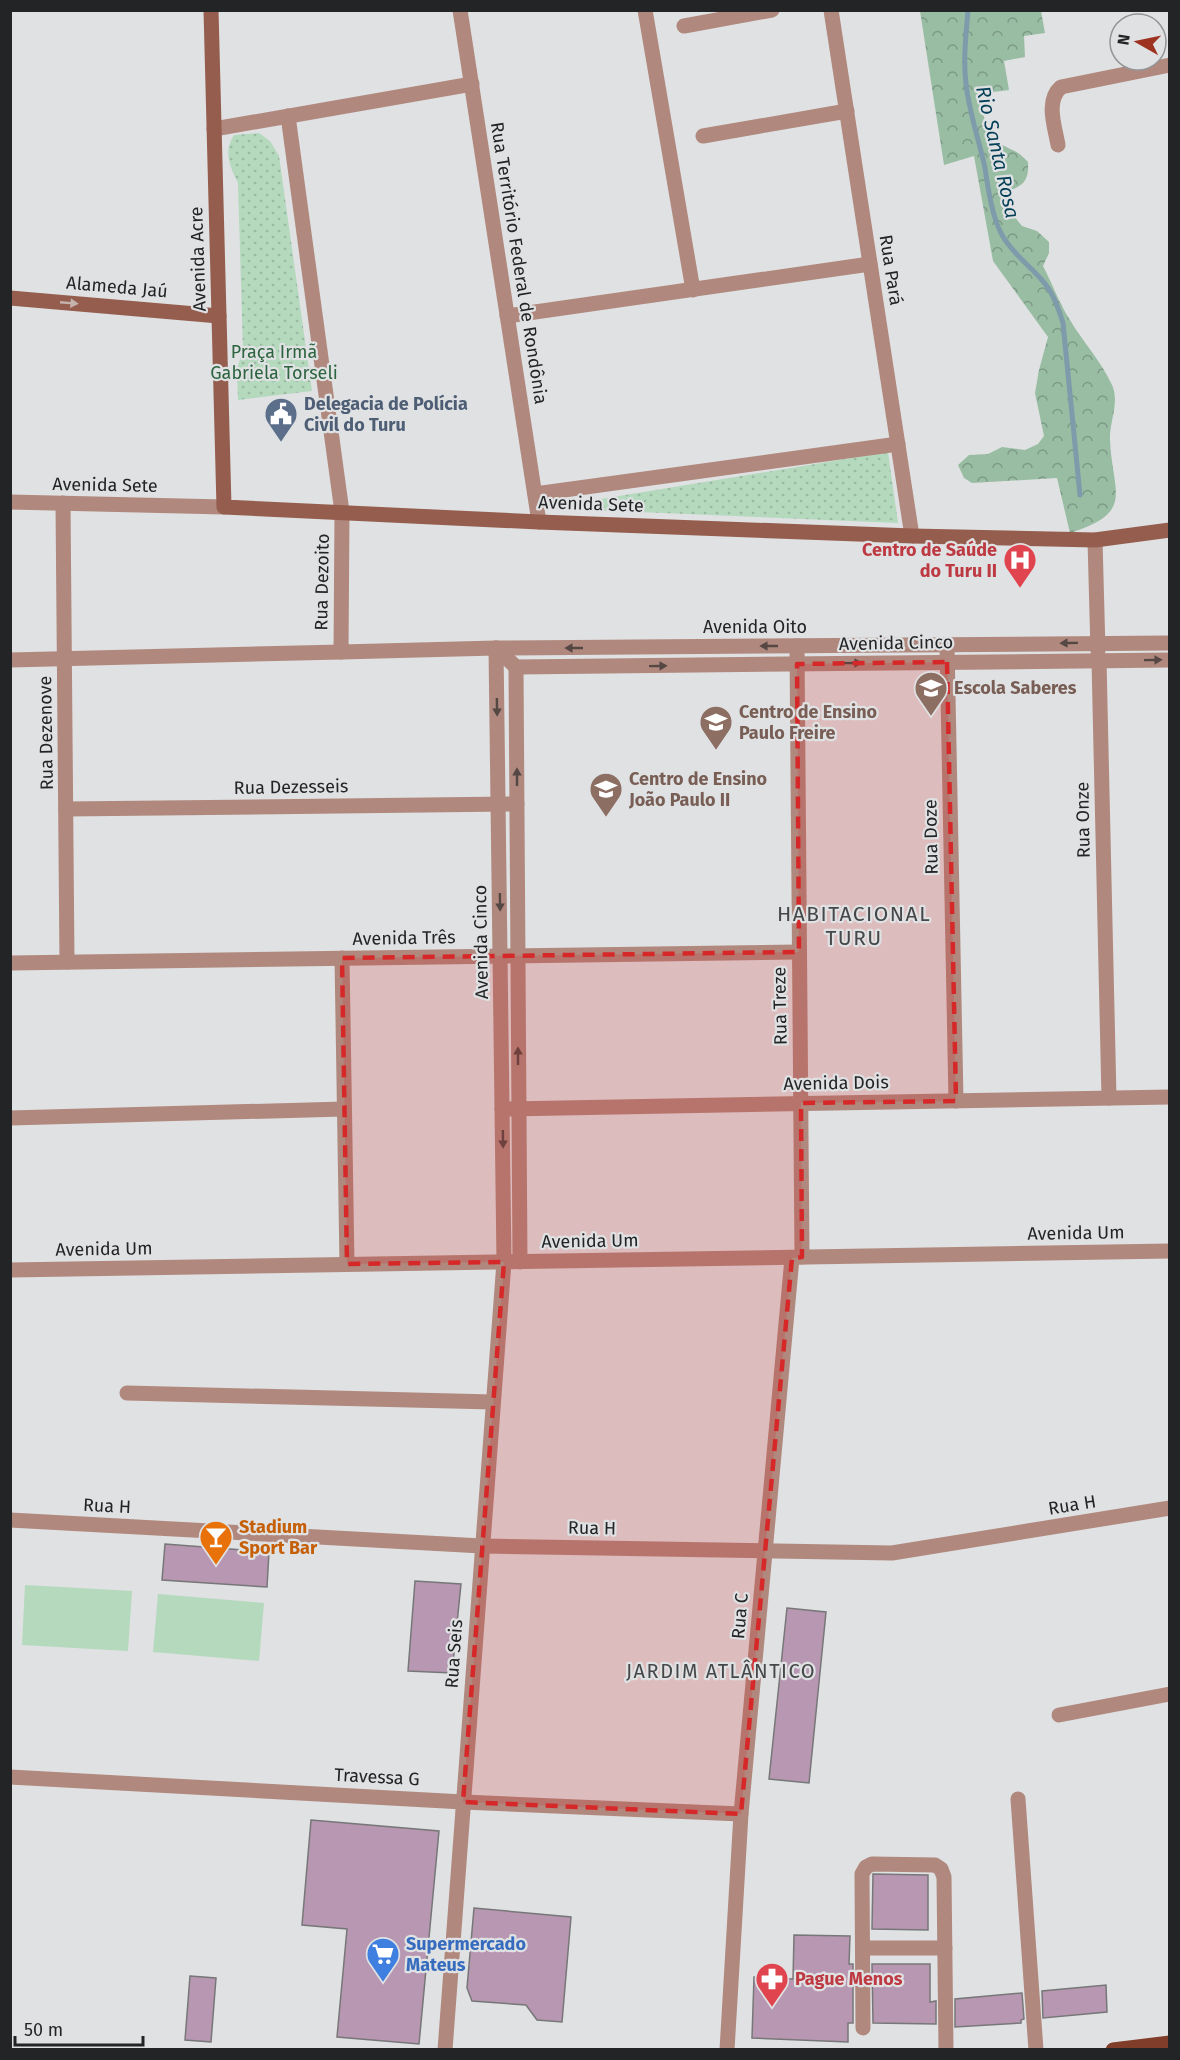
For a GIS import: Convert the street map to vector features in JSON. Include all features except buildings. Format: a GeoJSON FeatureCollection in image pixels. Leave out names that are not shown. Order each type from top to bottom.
{"type":"FeatureCollection","features":[{"type":"Feature","properties":{"kind":"main road","name":"Avenida Acre"},"geometry":{"type":"LineString","coordinates":[[211,10],[224,507]]}},
{"type":"Feature","properties":{"kind":"main road","name":"Alameda Jaú"},"geometry":{"type":"LineString","coordinates":[[10,298],[219,316]]}},
{"type":"Feature","properties":{"kind":"main road","name":"Avenida Sete"},"geometry":{"type":"LineString","coordinates":[[224,507],[912,536],[1095,540],[1170,530]]}},
{"type":"Feature","properties":{"kind":"main road"},"geometry":{"type":"LineString","coordinates":[[1113,2049],[1170,2043]]}},
{"type":"Feature","properties":{"kind":"street","name":"Rua Território Federal de Rondônia"},"geometry":{"type":"LineString","coordinates":[[460,10],[539,522]]}},
{"type":"Feature","properties":{"kind":"street"},"geometry":{"type":"LineString","coordinates":[[645,10],[693,290]]}},
{"type":"Feature","properties":{"kind":"street"},"geometry":{"type":"LineString","coordinates":[[684,26],[772,10]]}},
{"type":"Feature","properties":{"kind":"street","name":"Rua Pará"},"geometry":{"type":"LineString","coordinates":[[831,10],[912,536]]}},
{"type":"Feature","properties":{"kind":"street"},"geometry":{"type":"LineString","coordinates":[[1058,145],[1052,108],[1053,98],[1061,87],[1170,65]]}},
{"type":"Feature","properties":{"kind":"street"},"geometry":{"type":"LineString","coordinates":[[214,129],[472,84]]}},
{"type":"Feature","properties":{"kind":"street"},"geometry":{"type":"LineString","coordinates":[[703,136],[847,111]]}},
{"type":"Feature","properties":{"kind":"street","name":"Rua Dezoito"},"geometry":{"type":"LineString","coordinates":[[288,116],[342,512],[340,652]]}},
{"type":"Feature","properties":{"kind":"street"},"geometry":{"type":"LineString","coordinates":[[507,316],[870,264]]}},
{"type":"Feature","properties":{"kind":"street"},"geometry":{"type":"LineString","coordinates":[[535,494],[898,444]]}},
{"type":"Feature","properties":{"kind":"street","name":"Avenida Sete"},"geometry":{"type":"LineString","coordinates":[[10,502],[224,507]]}},
{"type":"Feature","properties":{"kind":"street","name":"Rua Dezenove"},"geometry":{"type":"LineString","coordinates":[[63,503],[67,962]]}},
{"type":"Feature","properties":{"kind":"street","name":"Rua Onze"},"geometry":{"type":"LineString","coordinates":[[1095,540],[1109,1098]]}},
{"type":"Feature","properties":{"kind":"street","name":"Avenida Oito"},"geometry":{"type":"LineString","coordinates":[[10,660],[496,648],[1170,643]]}},
{"type":"Feature","properties":{"kind":"street","name":"Rua Doze"},"geometry":{"type":"LineString","coordinates":[[947,645],[956,1101]]}},
{"type":"Feature","properties":{"kind":"street","name":"Rua Treze"},"geometry":{"type":"LineString","coordinates":[[796,1257],[801,1103],[797,646]]}},
{"type":"Feature","properties":{"kind":"street"},"geometry":{"type":"LineString","coordinates":[[496,648],[516,667]]}},
{"type":"Feature","properties":{"kind":"street","name":"Avenida Cinco"},"geometry":{"type":"LineString","coordinates":[[496,648],[504,1262]]}},
{"type":"Feature","properties":{"kind":"street","name":"Avenida Cinco"},"geometry":{"type":"LineString","coordinates":[[520,1262],[516,667],[1170,660]]}},
{"type":"Feature","properties":{"kind":"street","name":"Rua Dezesseis"},"geometry":{"type":"LineString","coordinates":[[66,809],[517,804]]}},
{"type":"Feature","properties":{"kind":"street","name":"Avenida Três"},"geometry":{"type":"LineString","coordinates":[[10,963],[799,952]]}},
{"type":"Feature","properties":{"kind":"street"},"geometry":{"type":"LineString","coordinates":[[342,958],[347,1264]]}},
{"type":"Feature","properties":{"kind":"street","name":"Avenida Dois"},"geometry":{"type":"LineString","coordinates":[[502,1109],[1170,1097]]}},
{"type":"Feature","properties":{"kind":"street"},"geometry":{"type":"LineString","coordinates":[[10,1118],[344,1109]]}},
{"type":"Feature","properties":{"kind":"street","name":"Avenida Um"},"geometry":{"type":"LineString","coordinates":[[10,1270],[1170,1251]]}},
{"type":"Feature","properties":{"kind":"street","name":"Rua C"},"geometry":{"type":"LineString","coordinates":[[727,2049],[741,1814],[765,1550],[796,1257]]}},
{"type":"Feature","properties":{"kind":"street","name":"Rua Seis"},"geometry":{"type":"LineString","coordinates":[[445,2049],[504,1262]]}},
{"type":"Feature","properties":{"kind":"street"},"geometry":{"type":"LineString","coordinates":[[128,1393],[493,1402]]}},
{"type":"Feature","properties":{"kind":"street","name":"Rua H"},"geometry":{"type":"LineString","coordinates":[[10,1520],[482,1546],[892,1553],[1170,1508]]}},
{"type":"Feature","properties":{"kind":"street"},"geometry":{"type":"LineString","coordinates":[[1059,1715],[1170,1694]]}},
{"type":"Feature","properties":{"kind":"street","name":"Travessa G"},"geometry":{"type":"LineString","coordinates":[[10,1776],[463,1802],[741,1814]]}},
{"type":"Feature","properties":{"kind":"street"},"geometry":{"type":"LineString","coordinates":[[1018,1799],[1036,2049]]}},
{"type":"Feature","properties":{"kind":"street"},"geometry":{"type":"LineString","coordinates":[[863,2028],[862,1874],[866,1867],[872,1864],[935,1865],[941,1869],[944,1876],[946,2049]]}},
{"type":"Feature","properties":{"kind":"street"},"geometry":{"type":"LineString","coordinates":[[863,1948],[945,1948]]}},
{"type":"Feature","properties":{"kind":"highlighted area"},"geometry":{"type":"Polygon","coordinates":[[[947,662],[956,1101],[801,1103],[802,1257],[792,1258],[741,1814],[463,1802],[504,1262],[347,1264],[342,958],[799,952],[797,664],[947,662]]]}},
{"type":"Feature","properties":{"kind":"green space"},"geometry":{"type":"Polygon","coordinates":[[[920,11],[1041,11],[1045,33],[1024,36],[1025,57],[1004,61],[1009,90],[977,94],[992,135],[1001,144],[1018,153],[1028,162],[1028,174],[1024,182],[1007,192],[1013,215],[1022,226],[1037,231],[1049,242],[1049,253],[1043,266],[1066,313],[1103,368],[1114,392],[1115,406],[1110,440],[1116,498],[1112,508],[1104,517],[1070,533],[1057,478],[972,483],[964,478],[958,465],[969,455],[988,454],[1002,447],[1025,450],[1038,444],[1044,436],[1035,393],[1048,337],[993,261],[974,156],[944,165],[920,11]]]}},
{"type":"Feature","properties":{"kind":"green space","name":"Praça Irmã Gabriela Torseli"},"geometry":{"type":"Polygon","coordinates":[[[259,133],[270,141],[279,156],[312,391],[238,400],[237,369],[243,350],[238,183],[230,165],[228,153],[234,135],[259,133]]]}},
{"type":"Feature","properties":{"kind":"green space"},"geometry":{"type":"Polygon","coordinates":[[[888,452],[898,523],[546,508],[888,452]]]}},
{"type":"Feature","properties":{"kind":"green space"},"geometry":{"type":"Polygon","coordinates":[[[25,1585],[132,1591],[128,1651],[22,1645],[25,1585]]]}},
{"type":"Feature","properties":{"kind":"green space"},"geometry":{"type":"Polygon","coordinates":[[[158,1594],[264,1603],[259,1661],[153,1652],[158,1594]]]}},
{"type":"Feature","properties":{"kind":"waterway","name":"Rio Santa Rosa"},"geometry":{"type":"LineString","coordinates":[[968,10],[966,84],[996,220],[1010,247],[1049,289],[1063,323],[1080,495]]}},
{"type":"Feature","properties":{"kind":"place","name":"Delegacia de Polícia Civil do Turu"},"geometry":{"type":"Point","coordinates":[281,443]}},
{"type":"Feature","properties":{"kind":"place","name":"Centro de Saúde do Turu II"},"geometry":{"type":"Point","coordinates":[1020,589]}},
{"type":"Feature","properties":{"kind":"place","name":"Escola Saberes"},"geometry":{"type":"Point","coordinates":[931,717]}},
{"type":"Feature","properties":{"kind":"place","name":"Centro de Ensino Paulo Freire"},"geometry":{"type":"Point","coordinates":[716,751]}},
{"type":"Feature","properties":{"kind":"place","name":"Centro de Ensino João Paulo II"},"geometry":{"type":"Point","coordinates":[606,818]}},
{"type":"Feature","properties":{"kind":"place","name":"Stadium Sport Bar"},"geometry":{"type":"Point","coordinates":[216,1566]}},
{"type":"Feature","properties":{"kind":"place","name":"Supermercado Mateus"},"geometry":{"type":"Point","coordinates":[383,1983]}},
{"type":"Feature","properties":{"kind":"place","name":"Pague Menos"},"geometry":{"type":"Point","coordinates":[772,2008]}},
{"type":"Feature","properties":{"kind":"district","name":"HABITACIONAL TURU"},"geometry":{"type":"Point","coordinates":[854,926]}},
{"type":"Feature","properties":{"kind":"district","name":"JARDIM ATLÂNTICO"},"geometry":{"type":"Point","coordinates":[721,1671]}}]}
